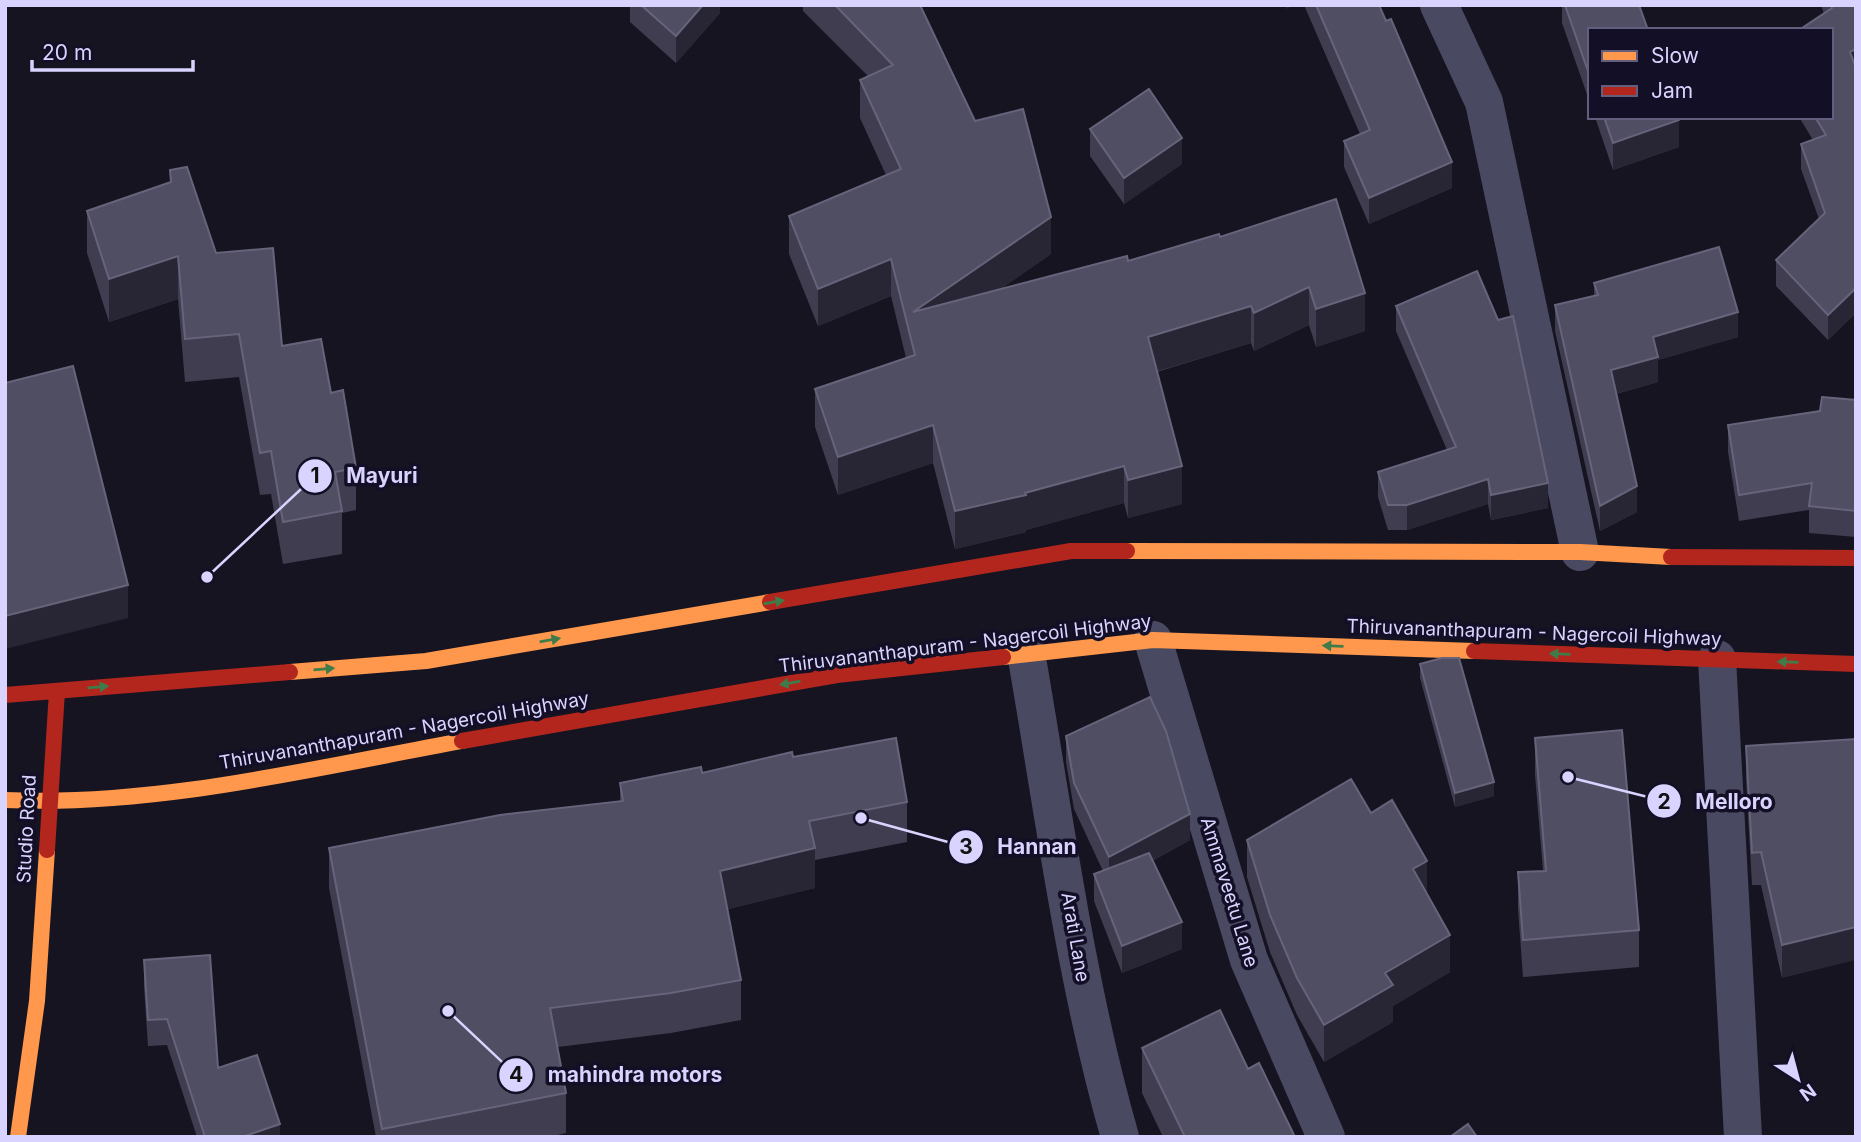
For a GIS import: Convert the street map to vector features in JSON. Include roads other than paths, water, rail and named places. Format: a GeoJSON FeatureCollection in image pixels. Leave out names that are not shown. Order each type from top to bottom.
{"type":"FeatureCollection","features":[{"type":"Feature","properties":{"kind":"main road"},"geometry":{"type":"LineString","coordinates":[[5,695],[426,661],[1071,551],[1580,552],[1689,558],[1856,558]]}},
{"type":"Feature","properties":{"kind":"main road","name":"Thiruvananthapuram - Nagercoil Highway"},"geometry":{"type":"LineString","coordinates":[[5,800],[49,802],[177,792],[837,675],[1153,640],[1856,664]]}},
{"type":"Feature","properties":{"kind":"main road","name":"Studio Road"},"geometry":{"type":"LineString","coordinates":[[18,1137],[37,1001],[57,691]]}},
{"type":"Feature","properties":{"kind":"street"},"geometry":{"type":"LineString","coordinates":[[1439,5],[1484,102],[1580,552]]}},
{"type":"Feature","properties":{"kind":"street","name":"Ammaveetu Lane"},"geometry":{"type":"LineString","coordinates":[[1153,640],[1249,960],[1326,1137]]}},
{"type":"Feature","properties":{"kind":"street","name":"Arati Lane"},"geometry":{"type":"LineString","coordinates":[[1026,653],[1082,976],[1110,1102],[1121,1137]]}},
{"type":"Feature","properties":{"kind":"street"},"geometry":{"type":"LineString","coordinates":[[1717,659],[1743,1137]]}},
{"type":"Feature","properties":{"kind":"place","name":"Mayuri"},"geometry":{"type":"Point","coordinates":[207,577]}},
{"type":"Feature","properties":{"kind":"place","name":"Melloro"},"geometry":{"type":"Point","coordinates":[1568,777]}},
{"type":"Feature","properties":{"kind":"place","name":"Hannan"},"geometry":{"type":"Point","coordinates":[861,818]}},
{"type":"Feature","properties":{"kind":"place","name":"mahindra motors"},"geometry":{"type":"Point","coordinates":[448,1011]}}]}
